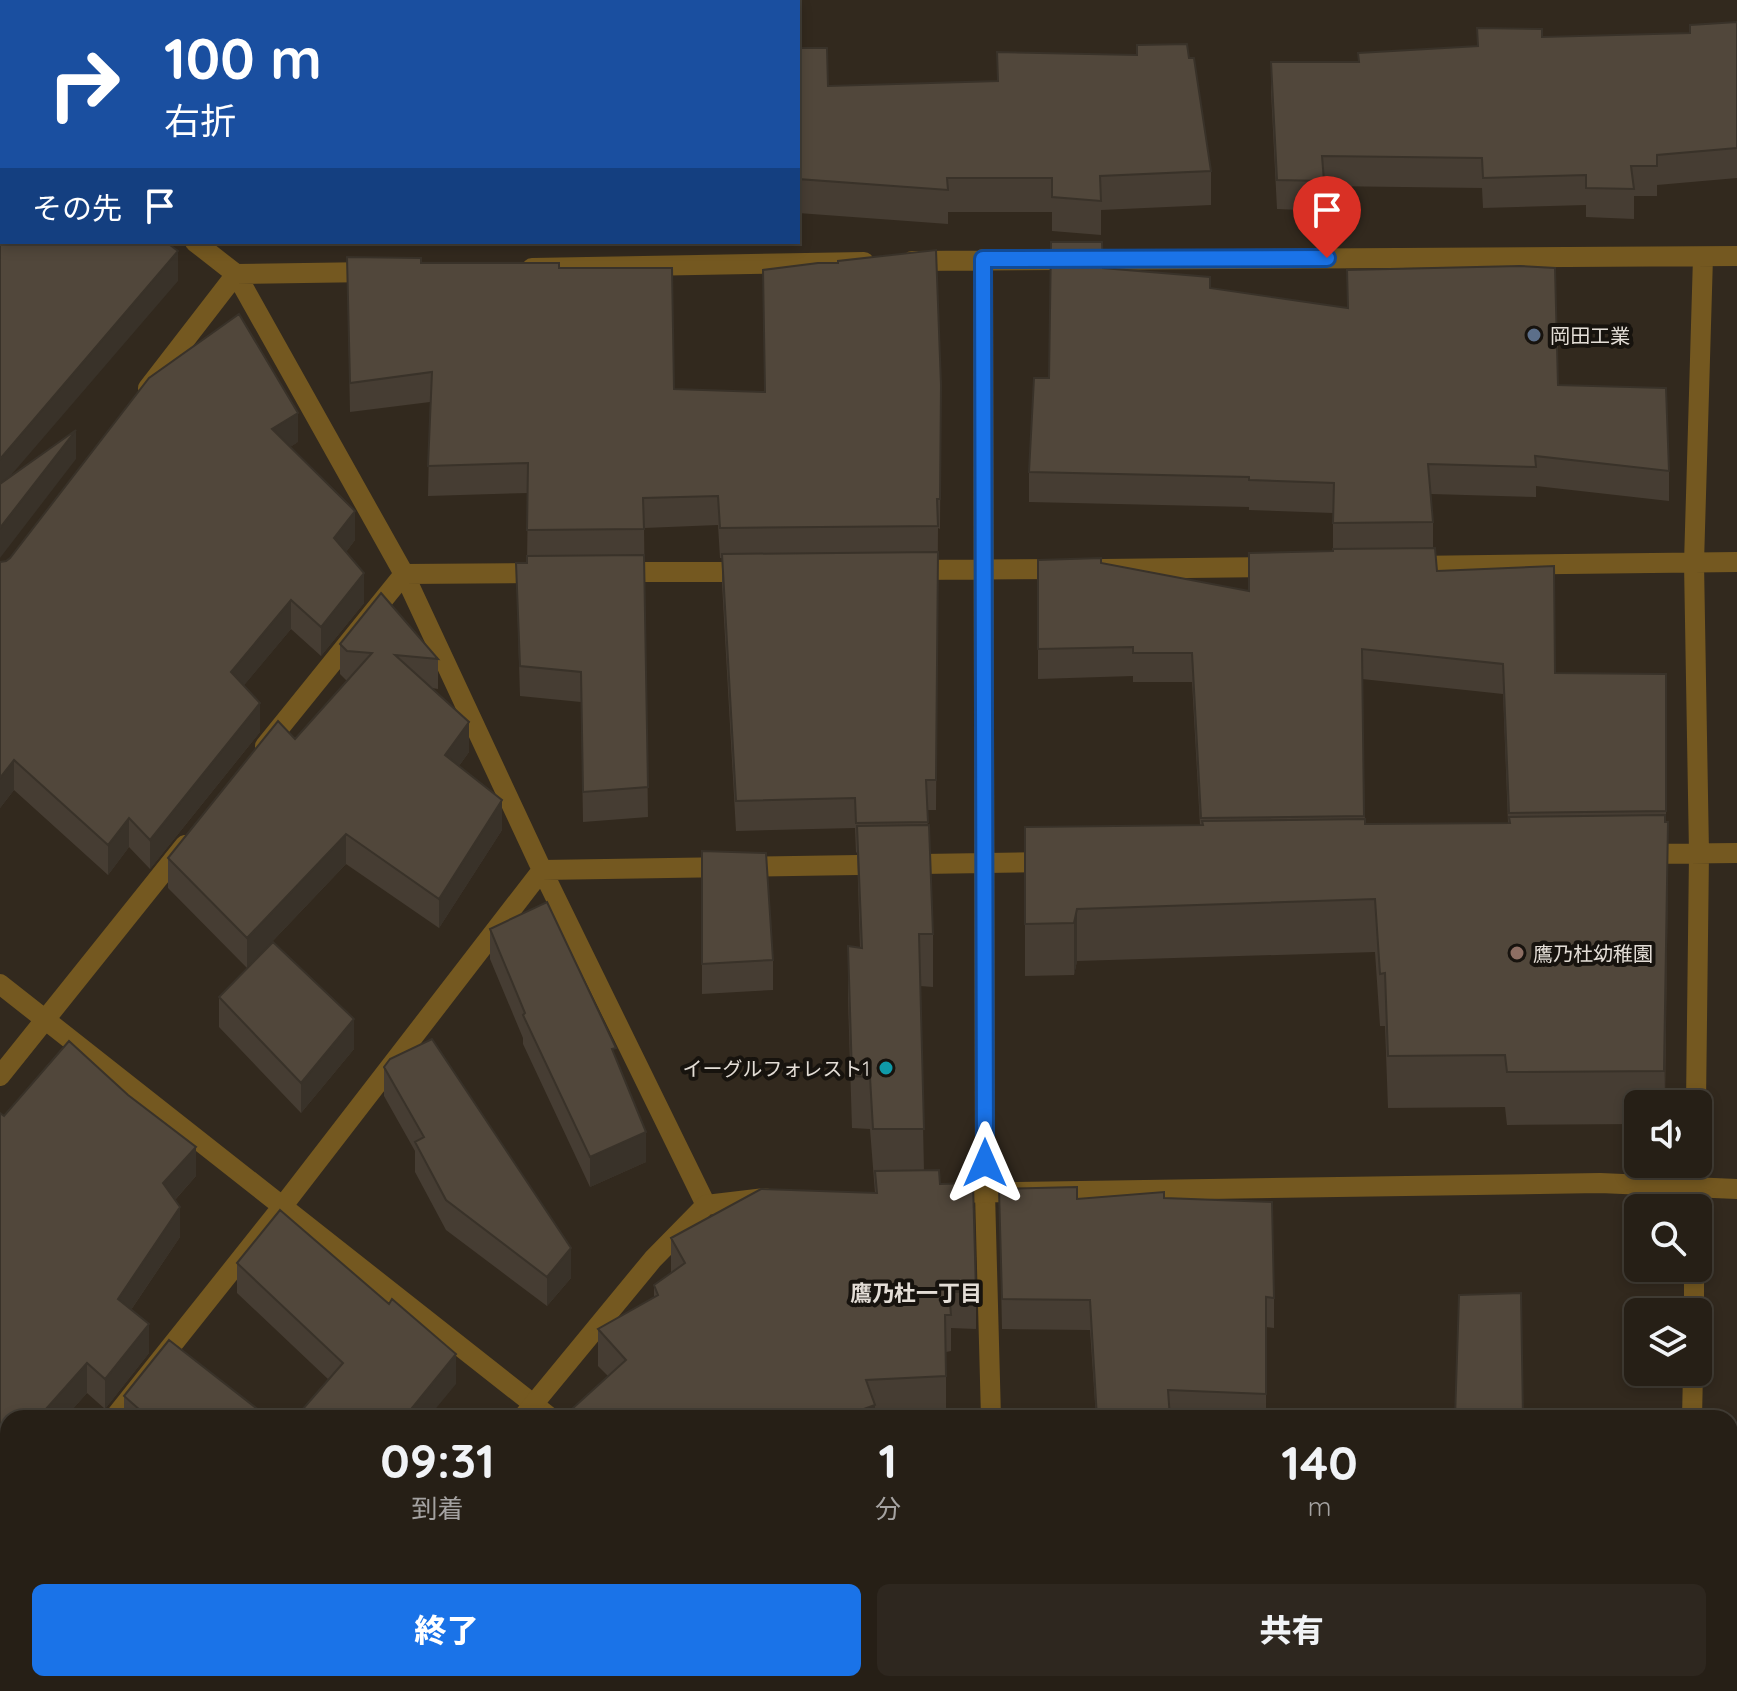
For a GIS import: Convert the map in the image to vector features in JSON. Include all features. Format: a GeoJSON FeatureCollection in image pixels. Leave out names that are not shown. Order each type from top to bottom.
{"type":"FeatureCollection","features":[{"type":"Feature","properties":{"kind":"street"},"geometry":{"type":"LineString","coordinates":[[198,244],[236,274],[404,574],[542,870],[706,1205]]}},
{"type":"Feature","properties":{"kind":"street"},"geometry":{"type":"LineString","coordinates":[[506,269],[983,259],[1737,256]]}},
{"type":"Feature","properties":{"kind":"street"},"geometry":{"type":"LineString","coordinates":[[1696,1090],[1699,853],[1694,563],[1703,257]]}},
{"type":"Feature","properties":{"kind":"street"},"geometry":{"type":"LineString","coordinates":[[983,259],[985,1193],[991,1410]]}},
{"type":"Feature","properties":{"kind":"street"},"geometry":{"type":"LineString","coordinates":[[236,274],[395,271]]}},
{"type":"Feature","properties":{"kind":"street"},"geometry":{"type":"LineString","coordinates":[[132,408],[236,274]]}},
{"type":"Feature","properties":{"kind":"street"},"geometry":{"type":"LineString","coordinates":[[1394,566],[1737,562]]}},
{"type":"Feature","properties":{"kind":"street"},"geometry":{"type":"LineString","coordinates":[[890,570],[1300,567]]}},
{"type":"Feature","properties":{"kind":"street"},"geometry":{"type":"LineString","coordinates":[[607,573],[764,571]]}},
{"type":"Feature","properties":{"kind":"street"},"geometry":{"type":"LineString","coordinates":[[404,574],[560,573]]}},
{"type":"Feature","properties":{"kind":"street"},"geometry":{"type":"LineString","coordinates":[[254,760],[404,574]]}},
{"type":"Feature","properties":{"kind":"street"},"geometry":{"type":"LineString","coordinates":[[0,1076],[194,834]]}},
{"type":"Feature","properties":{"kind":"street"},"geometry":{"type":"LineString","coordinates":[[1620,855],[1737,853]]}},
{"type":"Feature","properties":{"kind":"street"},"geometry":{"type":"LineString","coordinates":[[542,870],[1064,862]]}},
{"type":"Feature","properties":{"kind":"street"},"geometry":{"type":"LineString","coordinates":[[120,1410],[282,1207],[542,870]]}},
{"type":"Feature","properties":{"kind":"street"},"geometry":{"type":"LineString","coordinates":[[0,984],[282,1207],[527,1410],[653,1259],[706,1205],[785,1196]]}},
{"type":"Feature","properties":{"kind":"street"},"geometry":{"type":"LineString","coordinates":[[1696,1178],[1696,1194]]}},
{"type":"Feature","properties":{"kind":"street"},"geometry":{"type":"LineString","coordinates":[[923,1194],[1600,1183],[1737,1189]]}},
{"type":"Feature","properties":{"kind":"street"},"geometry":{"type":"LineString","coordinates":[[1692,1410],[1693,1386]]}},
{"type":"Feature","properties":{"kind":"building"},"geometry":{"type":"Polygon","coordinates":[[[1737,22],[1737,148],[1657,155],[1657,166],[1631,166],[1634,189],[1586,188],[1586,175],[1483,178],[1482,158],[1322,156],[1324,181],[1277,180],[1271,62],[1359,62],[1358,53],[1478,46],[1477,28],[1542,29],[1542,37],[1690,33],[1690,25],[1737,22]]]}},
{"type":"Feature","properties":{"kind":"building"},"geometry":{"type":"Polygon","coordinates":[[[1187,44],[1189,58],[1194,58],[1211,171],[1100,176],[1101,201],[1052,197],[1052,178],[947,178],[948,190],[800,179],[800,48],[827,48],[828,86],[998,81],[997,52],[1137,55],[1137,45],[1187,44]]]}},
{"type":"Feature","properties":{"kind":"building"},"geometry":{"type":"Polygon","coordinates":[[[1051,242],[1102,242],[1103,268],[1210,277],[1210,288],[1348,308],[1347,270],[1555,268],[1558,385],[1666,388],[1669,471],[1535,456],[1536,467],[1428,464],[1433,522],[1333,523],[1334,483],[1249,480],[1249,477],[1029,472],[1034,378],[1049,378],[1051,242]]]}},
{"type":"Feature","properties":{"kind":"building"},"geometry":{"type":"Polygon","coordinates":[[[0,244],[169,244],[178,251],[0,459],[0,244]]]}},
{"type":"Feature","properties":{"kind":"building"},"geometry":{"type":"Polygon","coordinates":[[[936,250],[941,385],[938,526],[720,528],[718,496],[643,498],[644,529],[527,530],[528,463],[428,466],[432,372],[350,383],[347,257],[421,258],[421,263],[559,263],[559,268],[672,268],[674,389],[765,392],[763,270],[936,250]]]}},
{"type":"Feature","properties":{"kind":"building"},"geometry":{"type":"Polygon","coordinates":[[[239,314],[298,413],[272,429],[355,511],[334,538],[364,573],[321,627],[291,600],[231,672],[260,703],[150,840],[129,818],[108,845],[14,760],[0,778],[0,562],[10,558],[149,378],[239,314]]]}},
{"type":"Feature","properties":{"kind":"building"},"geometry":{"type":"Polygon","coordinates":[[[76,430],[0,528],[0,484],[76,430]]]}},
{"type":"Feature","properties":{"kind":"building"},"geometry":{"type":"Polygon","coordinates":[[[1435,548],[1437,571],[1554,566],[1555,673],[1666,674],[1666,811],[1509,813],[1503,664],[1362,649],[1364,816],[1201,818],[1192,653],[1133,653],[1133,647],[1038,649],[1038,560],[1101,558],[1101,563],[1249,591],[1249,553],[1435,548]]]}},
{"type":"Feature","properties":{"kind":"building"},"geometry":{"type":"Polygon","coordinates":[[[938,552],[936,780],[926,780],[928,822],[856,823],[855,798],[736,801],[722,554],[938,552]]]}},
{"type":"Feature","properties":{"kind":"building"},"geometry":{"type":"Polygon","coordinates":[[[644,555],[648,787],[583,792],[581,672],[520,666],[516,563],[527,563],[527,556],[644,555]]]}},
{"type":"Feature","properties":{"kind":"building"},"geometry":{"type":"Polygon","coordinates":[[[381,593],[438,659],[395,655],[469,722],[445,755],[502,800],[439,899],[346,834],[247,938],[168,858],[278,721],[295,739],[372,653],[347,651],[340,644],[381,593]]]}},
{"type":"Feature","properties":{"kind":"building"},"geometry":{"type":"Polygon","coordinates":[[[1665,815],[1665,822],[1668,822],[1664,1071],[1507,1072],[1505,1055],[1388,1056],[1385,973],[1380,974],[1375,899],[1077,909],[1074,923],[1025,924],[1025,827],[1365,819],[1365,824],[1510,823],[1509,817],[1665,815]]]}},
{"type":"Feature","properties":{"kind":"building"},"geometry":{"type":"Polygon","coordinates":[[[929,825],[933,934],[919,934],[924,1129],[873,1129],[870,1077],[852,1076],[848,946],[862,948],[857,826],[929,825]]]}},
{"type":"Feature","properties":{"kind":"building"},"geometry":{"type":"Polygon","coordinates":[[[702,851],[766,853],[773,960],[702,964],[702,851]]]}},
{"type":"Feature","properties":{"kind":"building"},"geometry":{"type":"Polygon","coordinates":[[[547,902],[616,1048],[612,1049],[646,1132],[590,1157],[523,1015],[525,1013],[490,929],[547,902]]]}},
{"type":"Feature","properties":{"kind":"building"},"geometry":{"type":"Polygon","coordinates":[[[273,942],[354,1019],[301,1083],[219,997],[273,942]]]}},
{"type":"Feature","properties":{"kind":"building"},"geometry":{"type":"Polygon","coordinates":[[[432,1039],[571,1248],[547,1277],[446,1200],[415,1142],[424,1137],[384,1067],[390,1059],[432,1039]]]}},
{"type":"Feature","properties":{"kind":"building"},"geometry":{"type":"Polygon","coordinates":[[[69,1041],[128,1095],[196,1147],[163,1183],[180,1207],[118,1299],[149,1324],[105,1379],[87,1363],[45,1410],[0,1410],[0,1113],[4,1116],[69,1041]]]}},
{"type":"Feature","properties":{"kind":"building"},"geometry":{"type":"Polygon","coordinates":[[[939,1170],[940,1184],[973,1183],[976,1292],[949,1292],[951,1315],[945,1315],[946,1376],[866,1380],[875,1405],[861,1410],[571,1410],[626,1360],[598,1329],[658,1295],[654,1285],[685,1263],[671,1238],[761,1189],[877,1193],[875,1171],[939,1170]]]}},
{"type":"Feature","properties":{"kind":"building"},"geometry":{"type":"Polygon","coordinates":[[[1077,1187],[1077,1199],[1164,1192],[1164,1198],[1272,1202],[1274,1298],[1266,1297],[1266,1394],[1168,1390],[1169,1410],[1097,1410],[1090,1300],[1002,1299],[999,1189],[1077,1187]]]}},
{"type":"Feature","properties":{"kind":"building"},"geometry":{"type":"Polygon","coordinates":[[[280,1210],[389,1304],[392,1299],[456,1354],[410,1410],[302,1410],[343,1363],[237,1263],[280,1210]]]}},
{"type":"Feature","properties":{"kind":"building"},"geometry":{"type":"Polygon","coordinates":[[[1521,1293],[1523,1410],[1455,1410],[1459,1295],[1521,1293]]]}},
{"type":"Feature","properties":{"kind":"building"},"geometry":{"type":"Polygon","coordinates":[[[169,1340],[259,1410],[140,1410],[124,1396],[169,1340]]]}},
{"type":"Feature","properties":{"kind":"place","name":"岡田工業"},"geometry":{"type":"Point","coordinates":[1534,335]}},
{"type":"Feature","properties":{"kind":"place","name":"鷹乃杜幼稚園"},"geometry":{"type":"Point","coordinates":[1517,953]}},
{"type":"Feature","properties":{"kind":"place","name":"イーグルフォレスト1"},"geometry":{"type":"Point","coordinates":[886,1068]}},
{"type":"Feature","properties":{"kind":"district","name":"鷹乃杜一丁目"},"geometry":{"type":"Point","coordinates":[916,1293]}},
{"type":"Feature","properties":{"kind":"route"},"geometry":{"type":"LineString","coordinates":[[985,1163],[983,259],[1327,258]]}}]}
